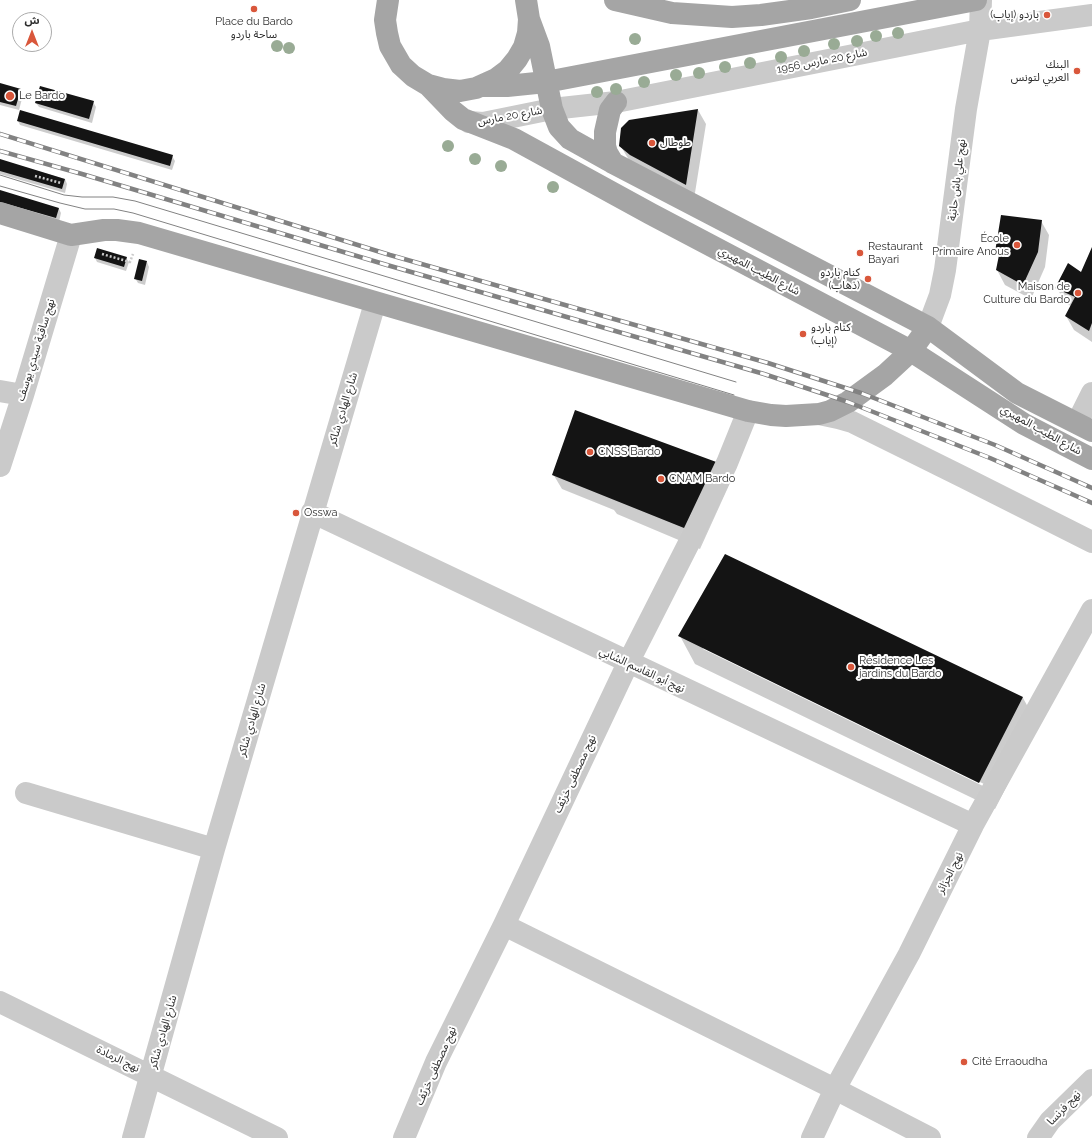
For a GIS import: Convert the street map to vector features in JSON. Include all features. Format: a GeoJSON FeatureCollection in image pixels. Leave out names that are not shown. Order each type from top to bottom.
{"type":"FeatureCollection","features":[{"type":"Feature","properties":{"kind":"main road"},"geometry":{"type":"LineString","coordinates":[[615,0],[672,13],[732,17],[761,15],[811,8],[850,0]]}},
{"type":"Feature","properties":{"kind":"main road"},"geometry":{"type":"LineString","coordinates":[[384,2],[386,33],[390,46],[407,71],[428,85],[460,91],[484,86],[507,86],[546,82],[976,0]]}},
{"type":"Feature","properties":{"kind":"main road"},"geometry":{"type":"LineString","coordinates":[[484,86],[508,70],[524,47],[528,33],[528,10]]}},
{"type":"Feature","properties":{"kind":"main road","name":"شارع الطيب المهيري"},"geometry":{"type":"LineString","coordinates":[[528,10],[539,46],[552,109],[559,127],[570,139],[613,163],[928,327],[1017,394],[1085,427]]}},
{"type":"Feature","properties":{"kind":"main road","name":"شارع الطيب المهيري"},"geometry":{"type":"LineString","coordinates":[[428,85],[453,111],[463,119],[514,139],[651,214],[911,351],[1024,424],[1092,459]]}},
{"type":"Feature","properties":{"kind":"main road"},"geometry":{"type":"LineString","coordinates":[[613,163],[605,146],[605,132],[610,110],[616,102]]}},
{"type":"Feature","properties":{"kind":"main road"},"geometry":{"type":"LineString","coordinates":[[0,213],[71,235],[104,230],[117,230],[139,234],[748,411],[786,416],[819,414],[830,411],[848,402],[885,375],[911,351],[928,327]]}},
{"type":"Feature","properties":{"kind":"street","name":"نهج علي باش حانبة"},"geometry":{"type":"LineString","coordinates":[[928,327],[940,295],[945,270],[966,109],[980,30],[981,0]]}},
{"type":"Feature","properties":{"kind":"street","name":"شارع 20 مارس 1956"},"geometry":{"type":"LineString","coordinates":[[552,109],[616,102],[980,30],[1092,15]]}},
{"type":"Feature","properties":{"kind":"street","name":"شارع 20 مارس"},"geometry":{"type":"LineString","coordinates":[[469,122],[488,122],[552,109]]}},
{"type":"Feature","properties":{"kind":"street","name":"نهج ساقية سيدي يوسف"},"geometry":{"type":"LineString","coordinates":[[0,466],[71,235]]}},
{"type":"Feature","properties":{"kind":"street","name":"شارع الهادي شاكر"},"geometry":{"type":"LineString","coordinates":[[133,1138],[214,849],[312,512],[375,303]]}},
{"type":"Feature","properties":{"kind":"street"},"geometry":{"type":"LineString","coordinates":[[0,391],[23,395]]}},
{"type":"Feature","properties":{"kind":"street"},"geometry":{"type":"LineString","coordinates":[[1085,427],[1092,393]]}},
{"type":"Feature","properties":{"kind":"street","name":"نهج مصطفى خريّف"},"geometry":{"type":"LineString","coordinates":[[404,1138],[436,1062],[504,925],[628,663],[727,464],[748,411]]}},
{"type":"Feature","properties":{"kind":"street"},"geometry":{"type":"LineString","coordinates":[[819,414],[852,422],[1092,542]]}},
{"type":"Feature","properties":{"kind":"street","name":"نهج أبو القاسم الشابي"},"geometry":{"type":"LineString","coordinates":[[312,512],[628,663],[973,825]]}},
{"type":"Feature","properties":{"kind":"street","name":"نهج الجزائر"},"geometry":{"type":"LineString","coordinates":[[812,1138],[835,1089],[909,954],[973,825],[1092,610]]}},
{"type":"Feature","properties":{"kind":"street"},"geometry":{"type":"LineString","coordinates":[[26,794],[214,849]]}},
{"type":"Feature","properties":{"kind":"street"},"geometry":{"type":"LineString","coordinates":[[504,925],[835,1089],[930,1138]]}},
{"type":"Feature","properties":{"kind":"street","name":"نهج الرمادة"},"geometry":{"type":"LineString","coordinates":[[0,1002],[278,1138]]}},
{"type":"Feature","properties":{"kind":"street","name":"نهج فرنسا"},"geometry":{"type":"LineString","coordinates":[[1038,1138],[1050,1121],[1092,1080]]}},
{"type":"Feature","properties":{"kind":"path"},"geometry":{"type":"LineString","coordinates":[[35,176],[61,183]]}},
{"type":"Feature","properties":{"kind":"path"},"geometry":{"type":"LineString","coordinates":[[96,252],[126,261]]}},
{"type":"Feature","properties":{"kind":"building","name":"Le Bardo"},"geometry":{"type":"Polygon","coordinates":[[[0,83],[21,89],[16,106],[0,102],[0,83]]]}},
{"type":"Feature","properties":{"kind":"building"},"geometry":{"type":"Polygon","coordinates":[[[40,86],[94,101],[89,119],[35,103],[40,86]]]}},
{"type":"Feature","properties":{"kind":"building"},"geometry":{"type":"Polygon","coordinates":[[[698,109],[686,185],[630,155],[619,146],[621,128],[629,120],[698,109]]]}},
{"type":"Feature","properties":{"kind":"building"},"geometry":{"type":"Polygon","coordinates":[[[20,110],[173,155],[170,166],[17,121],[20,110]]]}},
{"type":"Feature","properties":{"kind":"building"},"geometry":{"type":"Polygon","coordinates":[[[0,159],[65,179],[62,189],[0,171],[0,159]]]}},
{"type":"Feature","properties":{"kind":"building"},"geometry":{"type":"Polygon","coordinates":[[[0,190],[59,208],[56,218],[0,202],[0,190]]]}},
{"type":"Feature","properties":{"kind":"building","name":"École Primaire Anous"},"geometry":{"type":"Polygon","coordinates":[[[1001,215],[1042,220],[1038,252],[1023,285],[996,270],[999,255],[995,252],[1001,215]]]}},
{"type":"Feature","properties":{"kind":"building","name":"Maison de Culture du Bardo"},"geometry":{"type":"Polygon","coordinates":[[[1092,247],[1092,323],[1089,331],[1065,316],[1075,297],[1055,288],[1068,263],[1081,272],[1092,247]]]}},
{"type":"Feature","properties":{"kind":"building"},"geometry":{"type":"Polygon","coordinates":[[[97,248],[127,257],[124,267],[94,258],[97,248]]]}},
{"type":"Feature","properties":{"kind":"building"},"geometry":{"type":"Polygon","coordinates":[[[139,259],[147,261],[142,281],[134,279],[139,259]]]}},
{"type":"Feature","properties":{"kind":"building","name":"CNAM Bardo"},"geometry":{"type":"Polygon","coordinates":[[[575,410],[719,463],[689,530],[552,475],[575,410]]]}},
{"type":"Feature","properties":{"kind":"building","name":"Résidence Les jardins du Bardo"},"geometry":{"type":"Polygon","coordinates":[[[725,554],[1023,697],[979,783],[678,636],[725,554]]]}},
{"type":"Feature","properties":{"kind":"tram line"},"geometry":{"type":"LineString","coordinates":[[0,175],[64,195],[82,197],[113,197],[135,201],[736,382]]}},
{"type":"Feature","properties":{"kind":"tram line"},"geometry":{"type":"LineString","coordinates":[[0,186],[85,209],[114,209],[133,213],[734,395]]}},
{"type":"Feature","properties":{"kind":"railway"},"geometry":{"type":"LineString","coordinates":[[0,134],[390,255],[768,363],[861,393],[995,445],[1092,488]]}},
{"type":"Feature","properties":{"kind":"railway"},"geometry":{"type":"LineString","coordinates":[[0,151],[764,374],[848,402],[990,458],[1092,503]]}},
{"type":"Feature","properties":{"kind":"place","name":"Place du Bardo ساحة باردو"},"geometry":{"type":"Point","coordinates":[254,9]}},
{"type":"Feature","properties":{"kind":"place","name":"باردو (إياب)"},"geometry":{"type":"Point","coordinates":[1047,15]}},
{"type":"Feature","properties":{"kind":"place","name":"البنك العربي لتونس"},"geometry":{"type":"Point","coordinates":[1077,71]}},
{"type":"Feature","properties":{"kind":"place","name":"Le Bardo"},"geometry":{"type":"Point","coordinates":[10,96]}},
{"type":"Feature","properties":{"kind":"place","name":"طوطال"},"geometry":{"type":"Point","coordinates":[652,143]}},
{"type":"Feature","properties":{"kind":"place","name":"École Primaire Anous"},"geometry":{"type":"Point","coordinates":[1017,245]}},
{"type":"Feature","properties":{"kind":"place","name":"Restaurant Bayari"},"geometry":{"type":"Point","coordinates":[860,253]}},
{"type":"Feature","properties":{"kind":"place","name":"كنام باردو (ذهاب)"},"geometry":{"type":"Point","coordinates":[868,279]}},
{"type":"Feature","properties":{"kind":"place","name":"Maison de Culture du Bardo"},"geometry":{"type":"Point","coordinates":[1078,293]}},
{"type":"Feature","properties":{"kind":"place","name":"كنام باردو (إياب)"},"geometry":{"type":"Point","coordinates":[803,334]}},
{"type":"Feature","properties":{"kind":"place","name":"CNSS Bardo"},"geometry":{"type":"Point","coordinates":[590,452]}},
{"type":"Feature","properties":{"kind":"place","name":"CNAM Bardo"},"geometry":{"type":"Point","coordinates":[661,479]}},
{"type":"Feature","properties":{"kind":"place","name":"Osswa"},"geometry":{"type":"Point","coordinates":[296,513]}},
{"type":"Feature","properties":{"kind":"place","name":"Résidence Les jardins du Bardo"},"geometry":{"type":"Point","coordinates":[851,667]}},
{"type":"Feature","properties":{"kind":"place","name":"Cité Erraoudha"},"geometry":{"type":"Point","coordinates":[964,1062]}}]}
